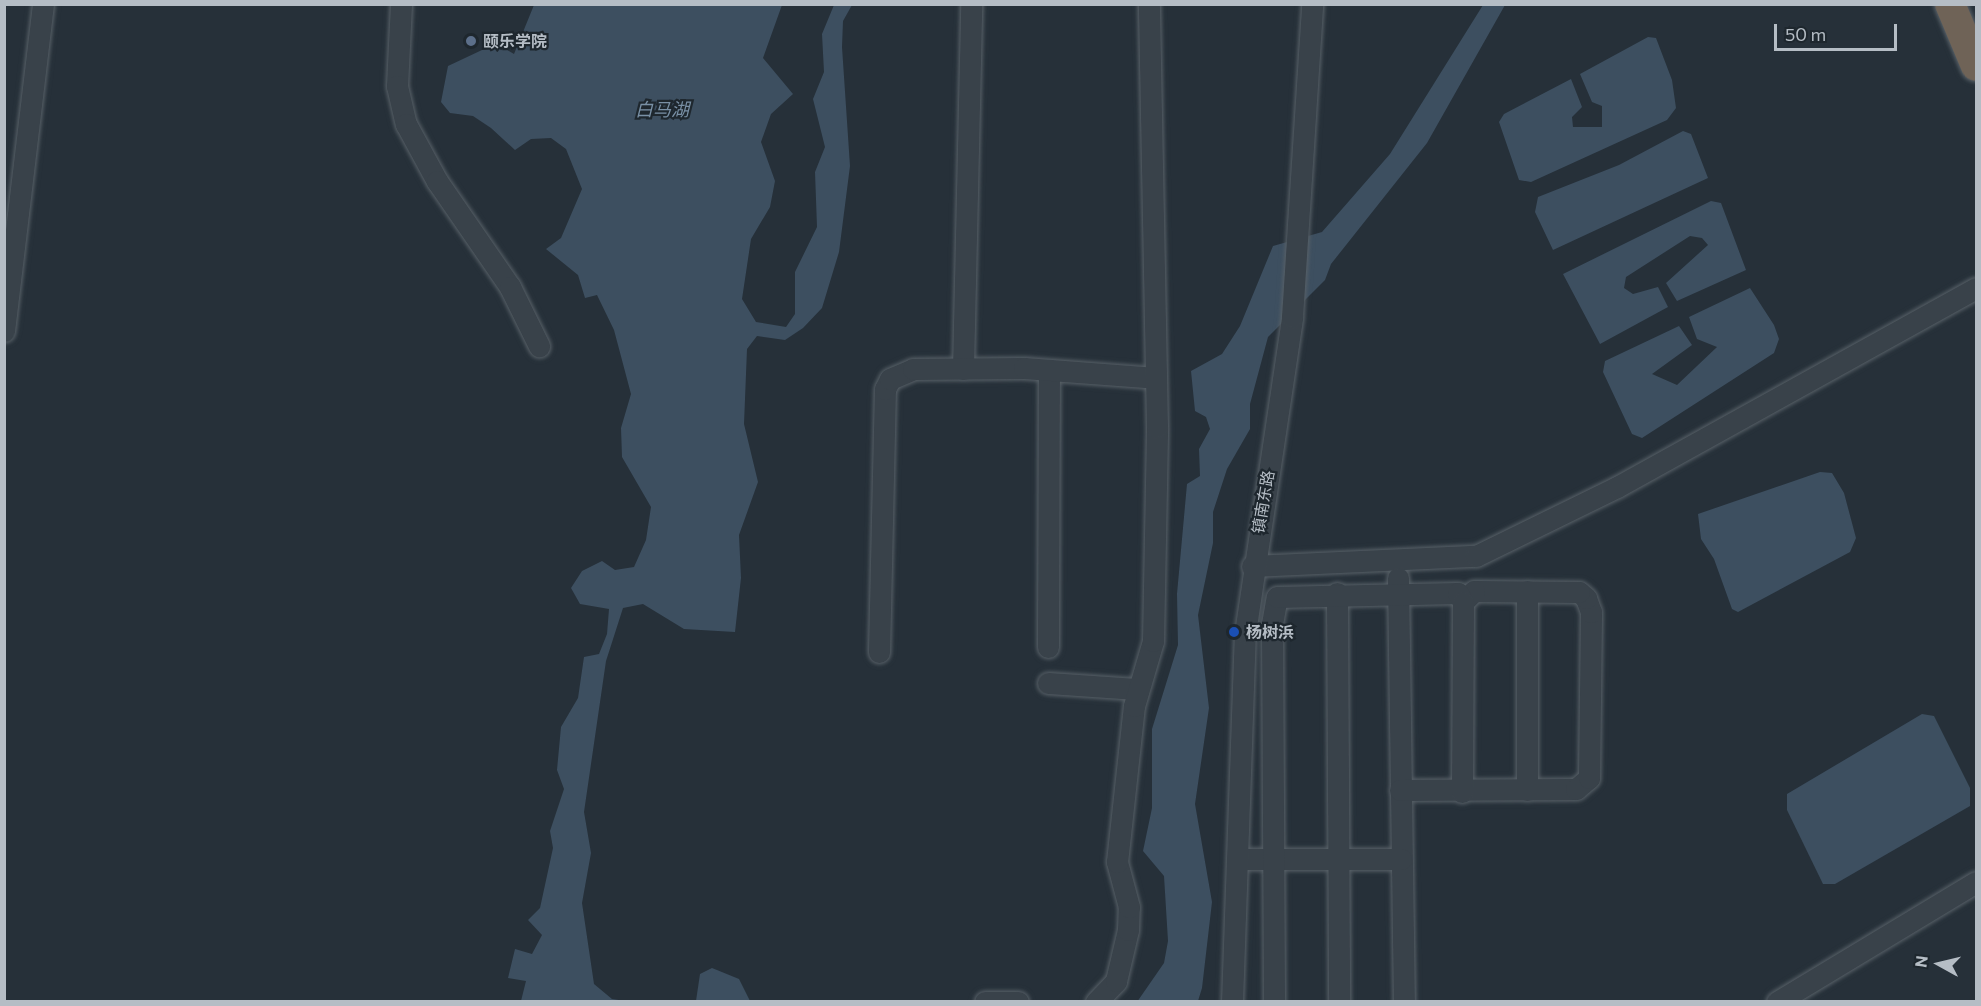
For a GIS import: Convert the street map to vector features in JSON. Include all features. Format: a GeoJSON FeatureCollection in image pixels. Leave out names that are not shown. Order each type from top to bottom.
{"type":"FeatureCollection","features":[{"type":"Feature","properties":{"kind":"highway"},"geometry":{"type":"LineString","coordinates":[[1950,4],[1977,66]]}},
{"type":"Feature","properties":{"kind":"street"},"geometry":{"type":"LineString","coordinates":[[4,331],[43,4]]}},
{"type":"Feature","properties":{"kind":"street"},"geometry":{"type":"LineString","coordinates":[[401,4],[397,86],[406,124],[437,181],[510,287],[539,346]]}},
{"type":"Feature","properties":{"kind":"street"},"geometry":{"type":"LineString","coordinates":[[963,369],[971,4]]}},
{"type":"Feature","properties":{"kind":"street"},"geometry":{"type":"LineString","coordinates":[[1096,1002],[1116,981],[1128,930],[1129,908],[1117,873],[1137,689],[1153,641],[1156,378],[1149,4]]}},
{"type":"Feature","properties":{"kind":"street","name":"镇南东路"},"geometry":{"type":"LineString","coordinates":[[1232,1002],[1252,566],[1292,317],[1312,4]]}},
{"type":"Feature","properties":{"kind":"street"},"geometry":{"type":"LineString","coordinates":[[1252,566],[1450,561],[1509,542],[1976,289]]}},
{"type":"Feature","properties":{"kind":"street"},"geometry":{"type":"LineString","coordinates":[[879,652],[885,389],[898,372],[963,369],[1048,370],[1156,378]]}},
{"type":"Feature","properties":{"kind":"street"},"geometry":{"type":"LineString","coordinates":[[1048,370],[1048,647]]}},
{"type":"Feature","properties":{"kind":"street"},"geometry":{"type":"LineString","coordinates":[[1398,563],[1404,1002]]}},
{"type":"Feature","properties":{"kind":"street"},"geometry":{"type":"LineString","coordinates":[[1400,790],[1462,792],[1585,785],[1592,710],[1591,612],[1586,598],[1579,592],[1474,591],[1463,602]]}},
{"type":"Feature","properties":{"kind":"street"},"geometry":{"type":"LineString","coordinates":[[1527,591],[1527,790]]}},
{"type":"Feature","properties":{"kind":"street"},"geometry":{"type":"LineString","coordinates":[[1274,1002],[1272,607],[1286,594],[1458,592],[1463,602],[1462,792]]}},
{"type":"Feature","properties":{"kind":"street"},"geometry":{"type":"LineString","coordinates":[[1337,593],[1339,1002]]}},
{"type":"Feature","properties":{"kind":"street"},"geometry":{"type":"LineString","coordinates":[[1048,683],[1137,689]]}},
{"type":"Feature","properties":{"kind":"street"},"geometry":{"type":"LineString","coordinates":[[1238,859],[1401,859]]}},
{"type":"Feature","properties":{"kind":"street"},"geometry":{"type":"LineString","coordinates":[[1777,1002],[1977,882]]}},
{"type":"Feature","properties":{"kind":"street"},"geometry":{"type":"LineString","coordinates":[[984,1002],[1018,1002]]}},
{"type":"Feature","properties":{"kind":"water","name":"白马湖"},"geometry":{"type":"Polygon","coordinates":[[[534,5],[782,5],[763,58],[793,94],[771,114],[761,142],[775,181],[770,207],[751,239],[742,299],[756,322],[786,327],[795,314],[795,272],[817,227],[815,172],[825,147],[813,99],[824,72],[822,34],[834,5],[852,5],[843,21],[842,47],[850,166],[839,252],[822,308],[803,328],[785,340],[757,336],[747,349],[744,424],[758,482],[739,535],[741,578],[735,632],[684,629],[643,604],[623,608],[606,661],[584,812],[591,853],[582,903],[594,984],[612,999],[625,1001],[521,1001],[526,981],[508,978],[515,949],[532,954],[542,935],[528,920],[540,908],[553,848],[550,831],[564,789],[557,770],[561,727],[578,698],[584,657],[599,654],[607,634],[609,609],[580,604],[571,588],[582,571],[602,561],[615,570],[634,567],[646,540],[651,507],[622,457],[621,428],[631,394],[614,330],[597,295],[585,298],[578,275],[546,249],[561,238],[582,189],[566,149],[551,138],[531,139],[515,150],[491,128],[473,116],[450,113],[441,102],[448,66],[482,50],[502,47],[514,54],[534,5]]]}},
{"type":"Feature","properties":{"kind":"water"},"geometry":{"type":"Polygon","coordinates":[[[1483,5],[1505,5],[1427,143],[1331,264],[1325,280],[1268,337],[1250,404],[1250,429],[1227,469],[1213,512],[1213,543],[1198,615],[1209,708],[1195,804],[1212,902],[1202,988],[1198,1001],[1137,1002],[1164,963],[1168,941],[1164,876],[1143,851],[1152,808],[1152,729],[1178,645],[1177,594],[1187,484],[1200,476],[1199,449],[1210,429],[1206,417],[1195,411],[1191,371],[1222,354],[1240,326],[1273,246],[1322,232],[1390,154],[1483,5]]]}},
{"type":"Feature","properties":{"kind":"water"},"geometry":{"type":"Polygon","coordinates":[[[1648,37],[1656,38],[1672,80],[1676,108],[1667,120],[1531,182],[1519,180],[1499,122],[1504,114],[1571,79],[1582,107],[1572,117],[1573,127],[1602,127],[1602,106],[1592,102],[1580,74],[1648,37]]]}},
{"type":"Feature","properties":{"kind":"water"},"geometry":{"type":"Polygon","coordinates":[[[1683,131],[1691,134],[1708,178],[1553,250],[1535,212],[1538,197],[1619,165],[1683,131]]]}},
{"type":"Feature","properties":{"kind":"water"},"geometry":{"type":"Polygon","coordinates":[[[1711,201],[1721,203],[1746,270],[1677,301],[1666,283],[1708,245],[1702,238],[1690,236],[1626,277],[1624,288],[1633,294],[1658,287],[1668,307],[1600,344],[1563,274],[1711,201]]]}},
{"type":"Feature","properties":{"kind":"water"},"geometry":{"type":"Polygon","coordinates":[[[1750,288],[1774,325],[1779,339],[1774,353],[1642,438],[1632,434],[1603,372],[1605,361],[1679,326],[1692,345],[1652,374],[1677,385],[1717,347],[1697,339],[1689,317],[1750,288]]]}},
{"type":"Feature","properties":{"kind":"water"},"geometry":{"type":"Polygon","coordinates":[[[1820,472],[1832,473],[1844,493],[1856,538],[1850,552],[1738,612],[1732,609],[1714,559],[1701,539],[1698,514],[1820,472]]]}},
{"type":"Feature","properties":{"kind":"water"},"geometry":{"type":"Polygon","coordinates":[[[1922,714],[1934,716],[1970,788],[1970,806],[1835,884],[1823,884],[1787,810],[1787,794],[1922,714]]]}},
{"type":"Feature","properties":{"kind":"water"},"geometry":{"type":"Polygon","coordinates":[[[712,968],[739,979],[750,1001],[696,1001],[700,974],[712,968]]]}},
{"type":"Feature","properties":{"kind":"place","name":"颐乐学院"},"geometry":{"type":"Point","coordinates":[471,41]}},
{"type":"Feature","properties":{"kind":"place","name":"杨树浜"},"geometry":{"type":"Point","coordinates":[1234,632]}}]}
